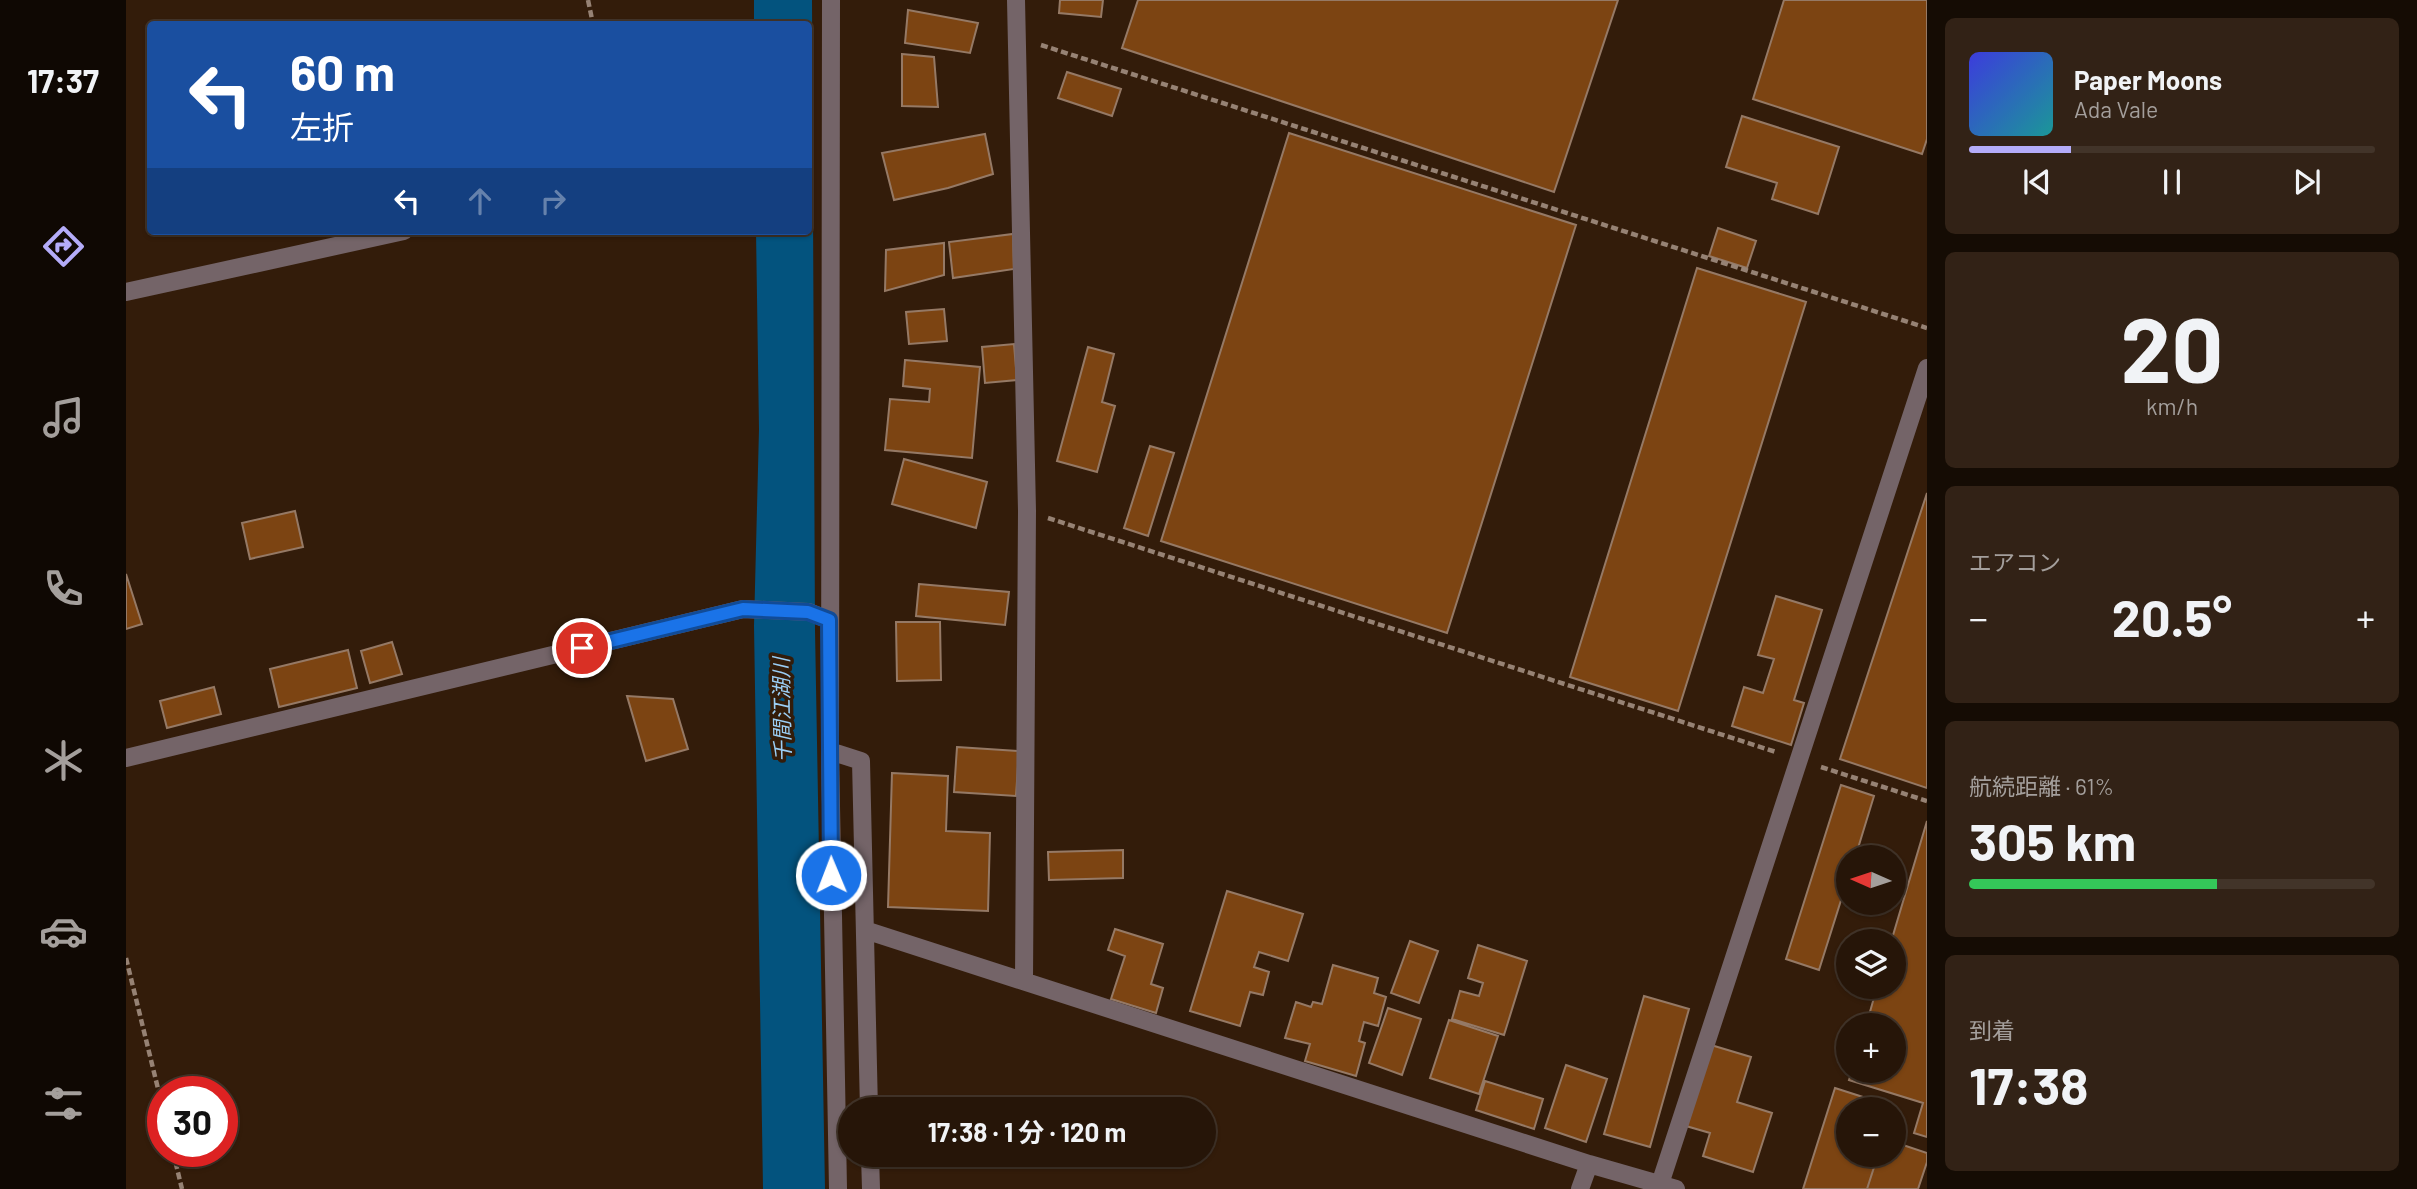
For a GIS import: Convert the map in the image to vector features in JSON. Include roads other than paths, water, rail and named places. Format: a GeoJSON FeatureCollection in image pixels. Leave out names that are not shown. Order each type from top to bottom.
{"type":"FeatureCollection","features":[{"type":"Feature","properties":{"kind":"street"},"geometry":{"type":"LineString","coordinates":[[831,0],[829,620],[838,1189]]}},
{"type":"Feature","properties":{"kind":"street"},"geometry":{"type":"LineString","coordinates":[[1016,0],[1027,511],[1024,981]]}},
{"type":"Feature","properties":{"kind":"street"},"geometry":{"type":"LineString","coordinates":[[126,292],[386,235]]}},
{"type":"Feature","properties":{"kind":"street"},"geometry":{"type":"LineString","coordinates":[[865,930],[1588,1164],[1668,1186],[1800,760],[1927,368]]}},
{"type":"Feature","properties":{"kind":"street"},"geometry":{"type":"LineString","coordinates":[[126,758],[743,609],[808,612],[829,620]]}},
{"type":"Feature","properties":{"kind":"street"},"geometry":{"type":"LineString","coordinates":[[830,751],[861,761],[869,1097]]}},
{"type":"Feature","properties":{"kind":"street"},"geometry":{"type":"LineString","coordinates":[[1580,1189],[1588,1164]]}},
{"type":"Feature","properties":{"kind":"street"},"geometry":{"type":"LineString","coordinates":[[870,1167],[871,1189]]}},
{"type":"Feature","properties":{"kind":"water","name":"千間江湖川"},"geometry":{"type":"Polygon","coordinates":[[[754,0],[812,0],[815,630],[825,1189],[763,1189],[754,626],[759,429],[756,235],[812,235],[812,21],[754,21],[754,0]]]}}]}
